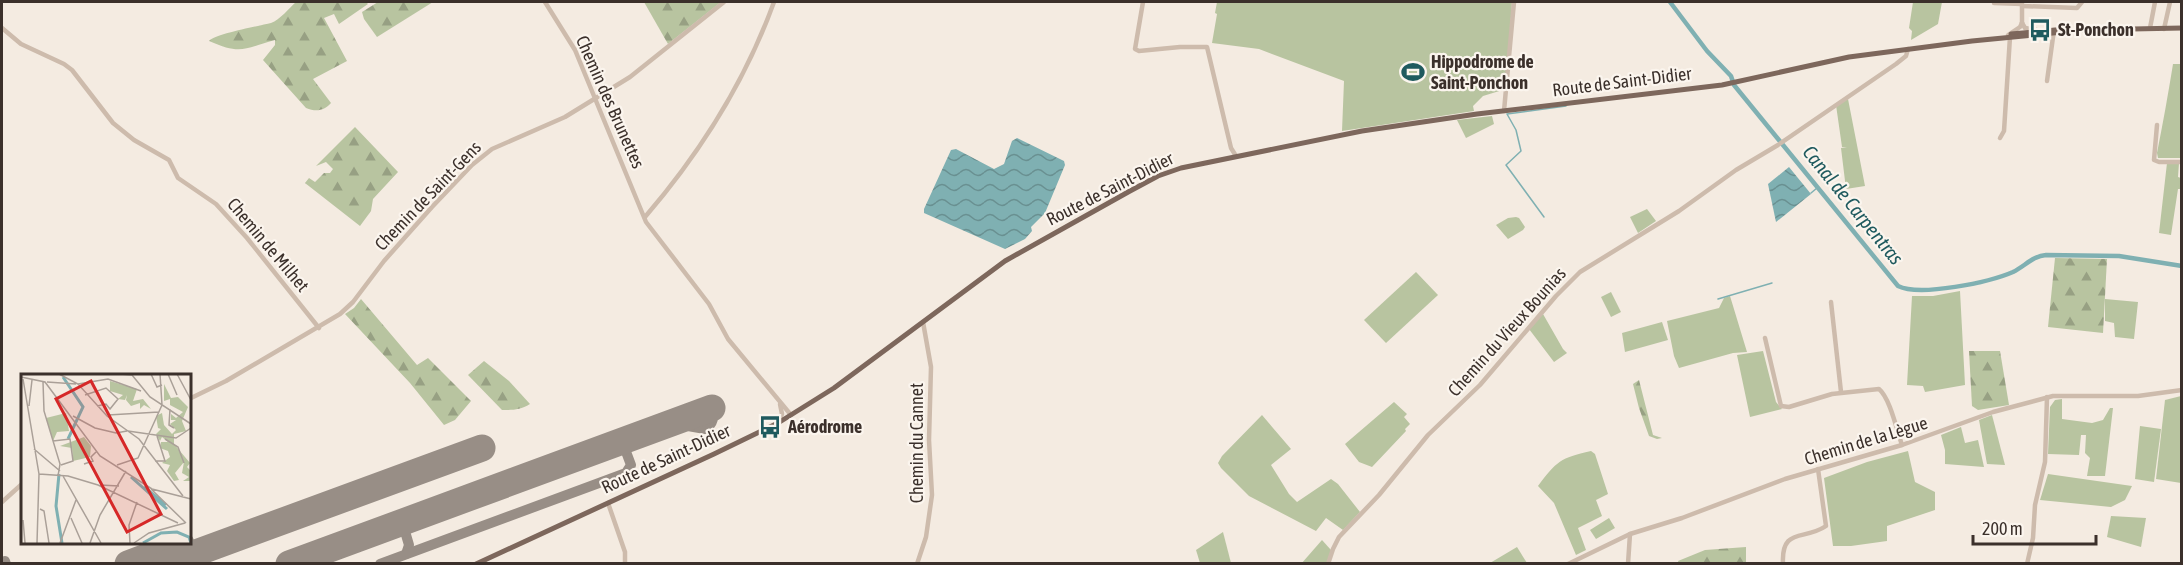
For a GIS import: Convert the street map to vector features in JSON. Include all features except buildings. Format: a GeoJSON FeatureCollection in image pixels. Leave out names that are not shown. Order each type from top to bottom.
{"type":"FeatureCollection","features":[{"type":"Feature","properties":{"kind":"main road"},"geometry":{"type":"LineString","coordinates":[[2011,36],[2021,27],[2054,32]]}},
{"type":"Feature","properties":{"kind":"main road"},"geometry":{"type":"LineString","coordinates":[[2011,36],[2084,30],[2181,28]]}},
{"type":"Feature","properties":{"kind":"main road","name":"Route de Saint-Didier"},"geometry":{"type":"LineString","coordinates":[[476,564],[778,423],[834,388],[1005,261],[1130,191],[1169,172],[1353,132],[1738,82],[1832,60],[2011,36]]}},
{"type":"Feature","properties":{"kind":"street","name":"Chemin des Brunettes"},"geometry":{"type":"LineString","coordinates":[[545,2],[575,50],[646,222],[709,304],[728,339],[790,416]]}},
{"type":"Feature","properties":{"kind":"street","name":"Chemin de Saint-Gens"},"geometry":{"type":"LineString","coordinates":[[190,399],[226,381],[340,315],[353,302],[384,261],[485,154],[565,117],[630,77],[724,2]]}},
{"type":"Feature","properties":{"kind":"street"},"geometry":{"type":"LineString","coordinates":[[645,217],[688,165],[724,111],[758,45],[774,2]]}},
{"type":"Feature","properties":{"kind":"street"},"geometry":{"type":"LineString","coordinates":[[1143,2],[1135,49],[1139,51],[1207,47],[1232,148],[1236,156]]}},
{"type":"Feature","properties":{"kind":"street"},"geometry":{"type":"LineString","coordinates":[[1504,111],[1514,2]]}},
{"type":"Feature","properties":{"kind":"street"},"geometry":{"type":"LineString","coordinates":[[1994,3],[2077,8],[2082,2]]}},
{"type":"Feature","properties":{"kind":"street"},"geometry":{"type":"LineString","coordinates":[[2150,28],[2155,2]]}},
{"type":"Feature","properties":{"kind":"street"},"geometry":{"type":"LineString","coordinates":[[2164,29],[2170,2]]}},
{"type":"Feature","properties":{"kind":"street"},"geometry":{"type":"LineString","coordinates":[[2022,4],[2021,27],[2032,36]]}},
{"type":"Feature","properties":{"kind":"street","name":"Chemin de Milhet"},"geometry":{"type":"LineString","coordinates":[[2,28],[21,44],[72,70],[113,123],[141,145],[168,159],[178,178],[216,204],[247,238],[319,328]]}},
{"type":"Feature","properties":{"kind":"street"},"geometry":{"type":"LineString","coordinates":[[2047,81],[2054,32]]}},
{"type":"Feature","properties":{"kind":"street"},"geometry":{"type":"LineString","coordinates":[[2000,138],[2004,131],[2011,36]]}},
{"type":"Feature","properties":{"kind":"street","name":"Chemin du Vieux Bounias"},"geometry":{"type":"LineString","coordinates":[[1329,564],[1333,549],[1344,531],[1379,495],[1428,435],[1480,385],[1556,296],[1580,272],[1679,211],[1736,170],[1778,145],[1896,64],[1906,56],[1908,49]]}},
{"type":"Feature","properties":{"kind":"street"},"geometry":{"type":"LineString","coordinates":[[2157,125],[2154,160],[2181,162]]}},
{"type":"Feature","properties":{"kind":"street"},"geometry":{"type":"LineString","coordinates":[[1831,302],[1842,392]]}},
{"type":"Feature","properties":{"kind":"street","name":"Chemin du Cannet"},"geometry":{"type":"LineString","coordinates":[[918,564],[926,537],[932,495],[928,440],[931,367],[923,322]]}},
{"type":"Feature","properties":{"kind":"street"},"geometry":{"type":"LineString","coordinates":[[1765,338],[1781,406],[1789,407],[1842,392],[1879,389],[1883,391],[1902,445]]}},
{"type":"Feature","properties":{"kind":"street","name":"Chemin de la Lègue"},"geometry":{"type":"LineString","coordinates":[[1568,564],[1630,534],[1682,518],[1742,494],[1902,445],[1993,412],[2064,396],[2138,396],[2181,390]]}},
{"type":"Feature","properties":{"kind":"street"},"geometry":{"type":"LineString","coordinates":[[2027,564],[2033,538],[2035,505],[2045,462],[2047,398]]}},
{"type":"Feature","properties":{"kind":"street"},"geometry":{"type":"LineString","coordinates":[[778,423],[781,406]]}},
{"type":"Feature","properties":{"kind":"street"},"geometry":{"type":"LineString","coordinates":[[1783,564],[1782,550],[1786,542],[1826,526],[1818,470]]}},
{"type":"Feature","properties":{"kind":"street"},"geometry":{"type":"LineString","coordinates":[[2,502],[21,485]]}},
{"type":"Feature","properties":{"kind":"street"},"geometry":{"type":"LineString","coordinates":[[608,503],[625,552],[625,564]]}},
{"type":"Feature","properties":{"kind":"street"},"geometry":{"type":"LineString","coordinates":[[1628,564],[1630,534]]}},
{"type":"Feature","properties":{"kind":"green space"},"geometry":{"type":"Polygon","coordinates":[[[296,2],[366,2],[368,4],[339,24],[334,14],[324,18],[347,61],[313,79],[331,103],[320,110],[306,108],[263,60],[275,45],[275,40],[242,49],[228,48],[209,41],[228,33],[271,23],[281,17],[296,2]]]}},
{"type":"Feature","properties":{"kind":"green space"},"geometry":{"type":"Polygon","coordinates":[[[378,2],[433,2],[377,37],[364,19],[362,12],[378,2]]]}},
{"type":"Feature","properties":{"kind":"green space"},"geometry":{"type":"Polygon","coordinates":[[[644,2],[721,2],[668,44],[644,2]]]}},
{"type":"Feature","properties":{"kind":"green space","name":"Hippodrome de Saint-Ponchon"},"geometry":{"type":"Polygon","coordinates":[[[1217,2],[1512,2],[1506,89],[1483,96],[1473,106],[1474,111],[1342,131],[1344,81],[1259,49],[1212,43],[1217,2]]]}},
{"type":"Feature","properties":{"kind":"green space"},"geometry":{"type":"Polygon","coordinates":[[[1913,2],[1942,2],[1938,24],[1911,40],[1912,31],[1909,28],[1913,2]]]}},
{"type":"Feature","properties":{"kind":"green space"},"geometry":{"type":"Polygon","coordinates":[[[2173,64],[2181,64],[2181,158],[2158,158],[2157,153],[2173,64]]]}},
{"type":"Feature","properties":{"kind":"green space"},"geometry":{"type":"Polygon","coordinates":[[[1848,99],[1865,186],[1846,189],[1841,148],[1847,147],[1842,147],[1836,105],[1848,99]]]}},
{"type":"Feature","properties":{"kind":"green space"},"geometry":{"type":"Polygon","coordinates":[[[1492,116],[1494,124],[1466,138],[1457,120],[1492,116]]]}},
{"type":"Feature","properties":{"kind":"green space"},"geometry":{"type":"Polygon","coordinates":[[[355,127],[398,172],[373,199],[371,211],[360,226],[305,183],[309,178],[315,182],[324,173],[330,173],[333,169],[326,162],[316,166],[355,127]]]}},
{"type":"Feature","properties":{"kind":"green space"},"geometry":{"type":"Polygon","coordinates":[[[2167,163],[2179,163],[2178,177],[2181,178],[2181,189],[2178,189],[2171,235],[2159,233],[2167,163]]]}},
{"type":"Feature","properties":{"kind":"green space"},"geometry":{"type":"Polygon","coordinates":[[[1647,209],[1656,221],[1638,233],[1630,217],[1647,209]]]}},
{"type":"Feature","properties":{"kind":"green space"},"geometry":{"type":"Polygon","coordinates":[[[1516,217],[1525,227],[1508,239],[1496,225],[1508,218],[1516,217]]]}},
{"type":"Feature","properties":{"kind":"green space"},"geometry":{"type":"Polygon","coordinates":[[[2055,258],[2107,259],[2103,333],[2048,327],[2055,258]]]}},
{"type":"Feature","properties":{"kind":"green space"},"geometry":{"type":"Polygon","coordinates":[[[1416,272],[1438,295],[1386,343],[1364,320],[1416,272]]]}},
{"type":"Feature","properties":{"kind":"green space"},"geometry":{"type":"Polygon","coordinates":[[[1960,291],[1965,385],[1925,392],[1923,386],[1907,385],[1912,296],[1933,296],[1960,291]]]}},
{"type":"Feature","properties":{"kind":"green space"},"geometry":{"type":"Polygon","coordinates":[[[1611,292],[1621,312],[1611,317],[1601,297],[1611,292]]]}},
{"type":"Feature","properties":{"kind":"green space"},"geometry":{"type":"Polygon","coordinates":[[[1730,296],[1747,352],[1733,353],[1679,368],[1674,356],[1667,321],[1719,308],[1724,298],[1730,296]]]}},
{"type":"Feature","properties":{"kind":"green space"},"geometry":{"type":"Polygon","coordinates":[[[361,299],[417,365],[428,358],[471,401],[455,420],[444,425],[410,383],[345,314],[361,299]]]}},
{"type":"Feature","properties":{"kind":"green space"},"geometry":{"type":"Polygon","coordinates":[[[2105,299],[2138,302],[2134,339],[2115,337],[2114,323],[2105,321],[2105,299]]]}},
{"type":"Feature","properties":{"kind":"green space"},"geometry":{"type":"Polygon","coordinates":[[[1543,314],[1567,353],[1554,362],[1529,329],[1543,314]]]}},
{"type":"Feature","properties":{"kind":"green space"},"geometry":{"type":"Polygon","coordinates":[[[1662,322],[1668,340],[1625,352],[1622,333],[1662,322]]]}},
{"type":"Feature","properties":{"kind":"green space"},"geometry":{"type":"Polygon","coordinates":[[[1763,351],[1776,402],[1782,409],[1750,417],[1737,355],[1763,351]]]}},
{"type":"Feature","properties":{"kind":"green space"},"geometry":{"type":"Polygon","coordinates":[[[1969,351],[2000,351],[2009,405],[1978,410],[1972,406],[1969,351]]]}},
{"type":"Feature","properties":{"kind":"green space"},"geometry":{"type":"Polygon","coordinates":[[[484,361],[509,381],[530,404],[516,409],[502,410],[468,375],[484,361]]]}},
{"type":"Feature","properties":{"kind":"green space"},"geometry":{"type":"Polygon","coordinates":[[[1639,380],[1653,435],[1662,438],[1649,436],[1633,384],[1639,380]]]}},
{"type":"Feature","properties":{"kind":"green space"},"geometry":{"type":"Polygon","coordinates":[[[2182,396],[2181,483],[2156,479],[2165,400],[2182,396]]]}},
{"type":"Feature","properties":{"kind":"green space"},"geometry":{"type":"Polygon","coordinates":[[[2062,399],[2062,419],[2092,423],[2103,420],[2110,408],[2113,408],[2105,476],[2087,476],[2090,458],[2085,453],[2086,435],[2081,435],[2079,455],[2048,454],[2050,407],[2055,400],[2062,399]]]}},
{"type":"Feature","properties":{"kind":"green space"},"geometry":{"type":"Polygon","coordinates":[[[1394,402],[1407,414],[1404,417],[1410,424],[1405,429],[1406,431],[1372,467],[1359,462],[1345,444],[1394,402]]]}},
{"type":"Feature","properties":{"kind":"green space"},"geometry":{"type":"Polygon","coordinates":[[[1262,415],[1291,449],[1271,465],[1289,494],[1297,502],[1331,479],[1338,484],[1360,512],[1343,530],[1326,518],[1316,531],[1249,496],[1221,468],[1218,463],[1222,456],[1262,415]]]}},
{"type":"Feature","properties":{"kind":"green space"},"geometry":{"type":"Polygon","coordinates":[[[1992,415],[2005,465],[1987,464],[1979,420],[1992,415]]]}},
{"type":"Feature","properties":{"kind":"green space"},"geometry":{"type":"Polygon","coordinates":[[[2140,426],[2161,429],[2154,482],[2135,479],[2140,426]]]}},
{"type":"Feature","properties":{"kind":"green space"},"geometry":{"type":"Polygon","coordinates":[[[1961,427],[1965,443],[1978,440],[1984,467],[1945,464],[1945,450],[1941,435],[1961,427]]]}},
{"type":"Feature","properties":{"kind":"green space"},"geometry":{"type":"Polygon","coordinates":[[[1591,451],[1595,454],[1608,494],[1596,500],[1602,516],[1578,528],[1586,550],[1576,555],[1554,503],[1538,486],[1560,462],[1591,451]]]}},
{"type":"Feature","properties":{"kind":"green space"},"geometry":{"type":"Polygon","coordinates":[[[1908,451],[1915,482],[1935,492],[1935,510],[1887,526],[1887,541],[1833,546],[1824,478],[1867,462],[1908,451]]]}},
{"type":"Feature","properties":{"kind":"green space"},"geometry":{"type":"Polygon","coordinates":[[[2048,474],[2132,486],[2125,500],[2111,507],[2040,500],[2048,474]]]}},
{"type":"Feature","properties":{"kind":"green space"},"geometry":{"type":"Polygon","coordinates":[[[2111,516],[2146,518],[2141,547],[2107,537],[2111,516]]]}},
{"type":"Feature","properties":{"kind":"green space"},"geometry":{"type":"Polygon","coordinates":[[[1609,518],[1615,528],[1596,539],[1590,530],[1609,518]]]}},
{"type":"Feature","properties":{"kind":"green space"},"geometry":{"type":"Polygon","coordinates":[[[1223,532],[1231,563],[1200,563],[1196,550],[1223,532]]]}},
{"type":"Feature","properties":{"kind":"green space"},"geometry":{"type":"Polygon","coordinates":[[[1322,540],[1331,550],[1327,563],[1301,564],[1322,540]]]}},
{"type":"Feature","properties":{"kind":"green space"},"geometry":{"type":"Polygon","coordinates":[[[1517,547],[1527,563],[1490,563],[1517,547]]]}},
{"type":"Feature","properties":{"kind":"green space"},"geometry":{"type":"Polygon","coordinates":[[[1746,547],[1746,563],[1679,564],[1678,561],[1705,550],[1746,547]]]}},
{"type":"Feature","properties":{"kind":"water"},"geometry":{"type":"Polygon","coordinates":[[[1017,138],[1064,161],[1065,165],[1045,213],[1031,227],[1032,231],[1025,239],[1005,249],[924,213],[951,150],[956,149],[994,169],[1004,164],[1012,141],[1017,138]]]}},
{"type":"Feature","properties":{"kind":"water"},"geometry":{"type":"Polygon","coordinates":[[[1789,167],[1811,194],[1776,222],[1768,184],[1789,167]]]}},
{"type":"Feature","properties":{"kind":"waterway","name":"Canal de Carpentras"},"geometry":{"type":"LineString","coordinates":[[1670,2],[1707,51],[1731,76],[1734,85],[1898,286],[1922,290],[1972,284],[2013,272],[2033,259],[2046,255],[2119,256],[2182,266]]}},
{"type":"Feature","properties":{"kind":"waterway"},"geometry":{"type":"LineString","coordinates":[[1544,217],[1506,165],[1521,151],[1516,130],[1507,114],[1566,106]]}},
{"type":"Feature","properties":{"kind":"waterway"},"geometry":{"type":"LineString","coordinates":[[1811,193],[1817,188]]}},
{"type":"Feature","properties":{"kind":"waterway"},"geometry":{"type":"LineString","coordinates":[[1718,299],[1772,283]]}},
{"type":"Feature","properties":{"kind":"taxiway"},"geometry":{"type":"LineString","coordinates":[[671,423],[705,429],[713,420],[709,410]]}},
{"type":"Feature","properties":{"kind":"taxiway"},"geometry":{"type":"LineString","coordinates":[[380,564],[626,473],[631,465],[622,441]]}},
{"type":"Feature","properties":{"kind":"taxiway"},"geometry":{"type":"LineString","coordinates":[[406,554],[409,545],[404,528],[409,519]]}},
{"type":"Feature","properties":{"kind":"taxiway"},"geometry":{"type":"LineString","coordinates":[[390,526],[398,526],[404,532]]}},
{"type":"Feature","properties":{"kind":"runway"},"geometry":{"type":"LineString","coordinates":[[289,564],[712,408]]}},
{"type":"Feature","properties":{"kind":"runway"},"geometry":{"type":"LineString","coordinates":[[166,564],[482,448]]}},
{"type":"Feature","properties":{"kind":"runway"},"geometry":{"type":"LineString","coordinates":[[128,564],[181,544]]}},
{"type":"Feature","properties":{"kind":"place","name":"St-Ponchon"},"geometry":{"type":"Point","coordinates":[2040,30]}},
{"type":"Feature","properties":{"kind":"place","name":"Hippodrome de Saint-Ponchon"},"geometry":{"type":"Point","coordinates":[1413,72]}},
{"type":"Feature","properties":{"kind":"place","name":"Aérodrome"},"geometry":{"type":"Point","coordinates":[770,427]}}]}
